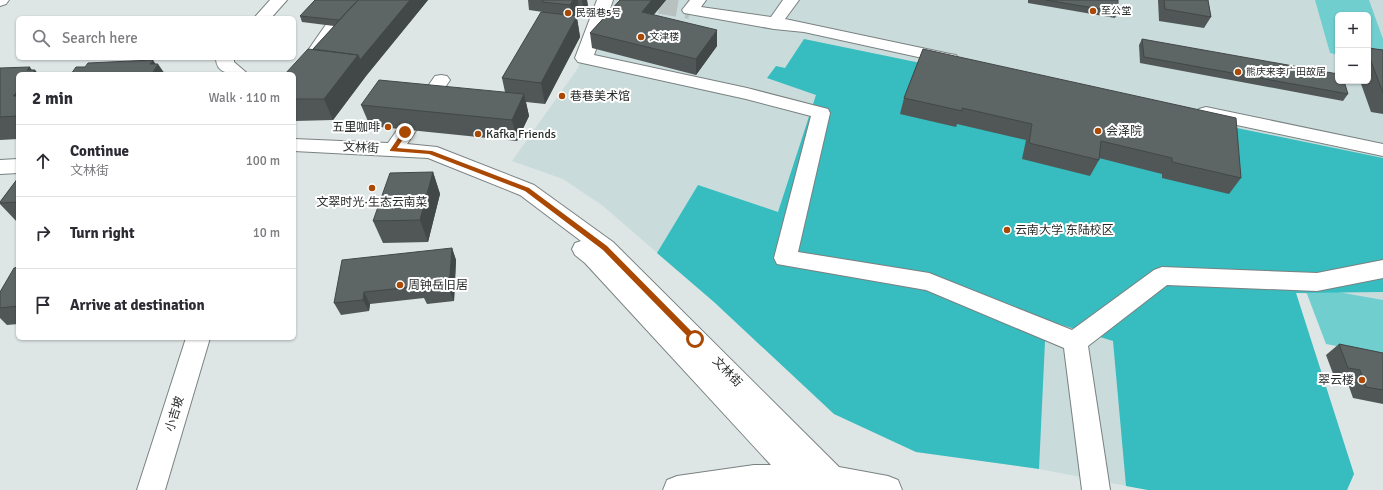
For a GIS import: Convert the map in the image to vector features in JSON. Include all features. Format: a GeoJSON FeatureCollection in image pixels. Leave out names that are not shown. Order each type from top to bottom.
{"type":"FeatureCollection","features":[{"type":"Feature","properties":{"kind":"street"},"geometry":{"type":"LineString","coordinates":[[264,16],[279,0]]}},
{"type":"Feature","properties":{"kind":"street"},"geometry":{"type":"LineString","coordinates":[[296,77],[301,73],[351,0]]}},
{"type":"Feature","properties":{"kind":"street"},"geometry":{"type":"LineString","coordinates":[[605,0],[584,58],[747,94],[822,113],[785,258],[929,282],[1075,342]]}},
{"type":"Feature","properties":{"kind":"street"},"geometry":{"type":"LineString","coordinates":[[698,0],[690,10],[774,24],[804,27],[963,62]]}},
{"type":"Feature","properties":{"kind":"street"},"geometry":{"type":"LineString","coordinates":[[774,24],[791,0]]}},
{"type":"Feature","properties":{"kind":"street"},"geometry":{"type":"LineString","coordinates":[[225,60],[225,64],[236,72]]}},
{"type":"Feature","properties":{"kind":"street"},"geometry":{"type":"LineString","coordinates":[[392,150],[441,80]]}},
{"type":"Feature","properties":{"kind":"street"},"geometry":{"type":"LineString","coordinates":[[1192,110],[1383,150]]}},
{"type":"Feature","properties":{"kind":"street","name":"文林街"},"geometry":{"type":"LineString","coordinates":[[296,145],[430,152],[527,190],[605,248],[832,480]]}},
{"type":"Feature","properties":{"kind":"street"},"geometry":{"type":"LineString","coordinates":[[0,155],[16,155]]}},
{"type":"Feature","properties":{"kind":"street","name":"文林街"},"geometry":{"type":"LineString","coordinates":[[296,156],[421,162],[518,199],[593,257],[803,479]]}},
{"type":"Feature","properties":{"kind":"street"},"geometry":{"type":"LineString","coordinates":[[0,167],[16,166]]}},
{"type":"Feature","properties":{"kind":"street"},"geometry":{"type":"LineString","coordinates":[[1075,342],[1162,276],[1317,282],[1383,269]]}},
{"type":"Feature","properties":{"kind":"street","name":"小吉坡"},"geometry":{"type":"LineString","coordinates":[[151,490],[197,340]]}},
{"type":"Feature","properties":{"kind":"street"},"geometry":{"type":"LineString","coordinates":[[1075,342],[1096,490]]}},
{"type":"Feature","properties":{"kind":"street"},"geometry":{"type":"LineString","coordinates":[[754,478],[763,457],[762,435]]}},
{"type":"Feature","properties":{"kind":"street"},"geometry":{"type":"LineString","coordinates":[[677,490],[754,478],[832,480],[872,488]]}},
{"type":"Feature","properties":{"kind":"shaded area","name":"云南大学 东陆校区"},"geometry":{"type":"Polygon","coordinates":[[[599,0],[1383,0],[1383,301],[1296,293],[1354,474],[1347,490],[1148,490],[1039,469],[916,452],[834,414],[714,302],[603,206],[563,179],[512,161],[578,68],[599,0]]]}},
{"type":"Feature","properties":{"kind":"shaded area"},"geometry":{"type":"Polygon","coordinates":[[[1315,0],[1369,0],[1383,39],[1383,63],[1371,61],[1371,12],[1335,12],[1335,54],[1330,53],[1315,0]]]}},
{"type":"Feature","properties":{"kind":"shaded area","name":"云南大学 东陆校区"},"geometry":{"type":"Polygon","coordinates":[[[804,39],[1383,158],[1383,292],[1296,293],[1354,474],[1347,490],[1148,490],[1126,486],[1113,341],[1046,320],[1039,469],[916,452],[834,414],[714,302],[657,253],[698,185],[778,212],[816,95],[767,78],[776,66],[785,68],[804,39]]]}},
{"type":"Feature","properties":{"kind":"shaded area"},"geometry":{"type":"Polygon","coordinates":[[[1304,286],[1383,300],[1383,355],[1326,344],[1304,286]]]}},
{"type":"Feature","properties":{"kind":"building"},"geometry":{"type":"Polygon","coordinates":[[[315,0],[358,0],[339,20],[300,16],[315,0]]]}},
{"type":"Feature","properties":{"kind":"building"},"geometry":{"type":"Polygon","coordinates":[[[358,0],[410,0],[360,60],[358,55],[313,49],[358,0]]]}},
{"type":"Feature","properties":{"kind":"building"},"geometry":{"type":"Polygon","coordinates":[[[543,0],[573,0],[570,5],[542,2],[543,0]]]}},
{"type":"Feature","properties":{"kind":"building"},"geometry":{"type":"Polygon","coordinates":[[[620,0],[652,0],[642,12],[717,30],[696,59],[590,33],[620,0]]]}},
{"type":"Feature","properties":{"kind":"building"},"geometry":{"type":"Polygon","coordinates":[[[1046,0],[1118,0],[1118,12],[1046,0]]]}},
{"type":"Feature","properties":{"kind":"building"},"geometry":{"type":"Polygon","coordinates":[[[1164,0],[1208,0],[1211,17],[1165,9],[1164,0]]]}},
{"type":"Feature","properties":{"kind":"building"},"geometry":{"type":"Polygon","coordinates":[[[541,12],[577,16],[541,83],[502,78],[541,12]]]}},
{"type":"Feature","properties":{"kind":"building"},"geometry":{"type":"Polygon","coordinates":[[[1142,39],[1335,73],[1335,84],[1345,84],[1348,94],[1144,57],[1142,39]]]}},
{"type":"Feature","properties":{"kind":"building"},"geometry":{"type":"Polygon","coordinates":[[[1371,48],[1383,50],[1383,93],[1371,61],[1371,48]]]}},
{"type":"Feature","properties":{"kind":"building"},"geometry":{"type":"Polygon","coordinates":[[[308,49],[358,55],[324,99],[296,99],[296,72],[287,72],[308,49]]]}},
{"type":"Feature","properties":{"kind":"building","name":"会泽院"},"geometry":{"type":"Polygon","coordinates":[[[923,49],[1236,118],[1241,178],[1172,162],[1172,158],[1101,141],[1099,160],[1029,143],[1032,124],[962,108],[962,111],[904,98],[923,49]]]}},
{"type":"Feature","properties":{"kind":"building"},"geometry":{"type":"Polygon","coordinates":[[[153,60],[150,64],[158,64],[153,72],[72,72],[76,67],[85,67],[88,63],[153,60]]]}},
{"type":"Feature","properties":{"kind":"building"},"geometry":{"type":"Polygon","coordinates":[[[30,67],[27,70],[35,70],[34,72],[16,72],[16,93],[13,96],[16,96],[16,116],[0,117],[0,68],[30,67]]]}},
{"type":"Feature","properties":{"kind":"building"},"geometry":{"type":"Polygon","coordinates":[[[379,80],[524,94],[512,120],[361,105],[379,80]]]}},
{"type":"Feature","properties":{"kind":"building"},"geometry":{"type":"Polygon","coordinates":[[[433,172],[420,220],[373,221],[390,173],[433,172]]]}},
{"type":"Feature","properties":{"kind":"building"},"geometry":{"type":"Polygon","coordinates":[[[16,181],[16,202],[0,202],[16,181]]]}},
{"type":"Feature","properties":{"kind":"building","name":"周钟岳旧居"},"geometry":{"type":"Polygon","coordinates":[[[452,248],[449,289],[422,292],[423,286],[364,292],[363,300],[334,303],[342,260],[452,248]]]}},
{"type":"Feature","properties":{"kind":"building"},"geometry":{"type":"Polygon","coordinates":[[[14,268],[16,268],[16,306],[0,308],[0,292],[14,268]]]}},
{"type":"Feature","properties":{"kind":"building"},"geometry":{"type":"Polygon","coordinates":[[[1339,344],[1383,353],[1383,390],[1366,387],[1360,370],[1348,368],[1339,344]]]}},
{"type":"Feature","properties":{"kind":"tunnel"},"geometry":{"type":"LineString","coordinates":[[633,0],[690,10]]}},
{"type":"Feature","properties":{"kind":"place","name":"至公堂"},"geometry":{"type":"Point","coordinates":[1093,11]}},
{"type":"Feature","properties":{"kind":"place","name":"民强巷5号"},"geometry":{"type":"Point","coordinates":[568,13]}},
{"type":"Feature","properties":{"kind":"place","name":"文津楼"},"geometry":{"type":"Point","coordinates":[641,37]}},
{"type":"Feature","properties":{"kind":"place","name":"熊庆来李广田故居"},"geometry":{"type":"Point","coordinates":[1238,72]}},
{"type":"Feature","properties":{"kind":"place","name":"巷巷美术馆"},"geometry":{"type":"Point","coordinates":[562,96]}},
{"type":"Feature","properties":{"kind":"place","name":"五里咖啡"},"geometry":{"type":"Point","coordinates":[388,127]}},
{"type":"Feature","properties":{"kind":"place","name":"会泽院"},"geometry":{"type":"Point","coordinates":[1098,131]}},
{"type":"Feature","properties":{"kind":"place","name":"Kafka Friends"},"geometry":{"type":"Point","coordinates":[478,134]}},
{"type":"Feature","properties":{"kind":"place","name":"文翠时光·生态云南菜"},"geometry":{"type":"Point","coordinates":[372,188]}},
{"type":"Feature","properties":{"kind":"place","name":"云南大学 东陆校区"},"geometry":{"type":"Point","coordinates":[1007,230]}},
{"type":"Feature","properties":{"kind":"place","name":"周钟岳旧居"},"geometry":{"type":"Point","coordinates":[400,285]}},
{"type":"Feature","properties":{"kind":"place","name":"翠云楼"},"geometry":{"type":"Point","coordinates":[1362,380]}},
{"type":"Feature","properties":{"kind":"route"},"geometry":{"type":"LineString","coordinates":[[405,132],[392,150],[430,152],[527,190],[605,248],[695,339]]}}]}
